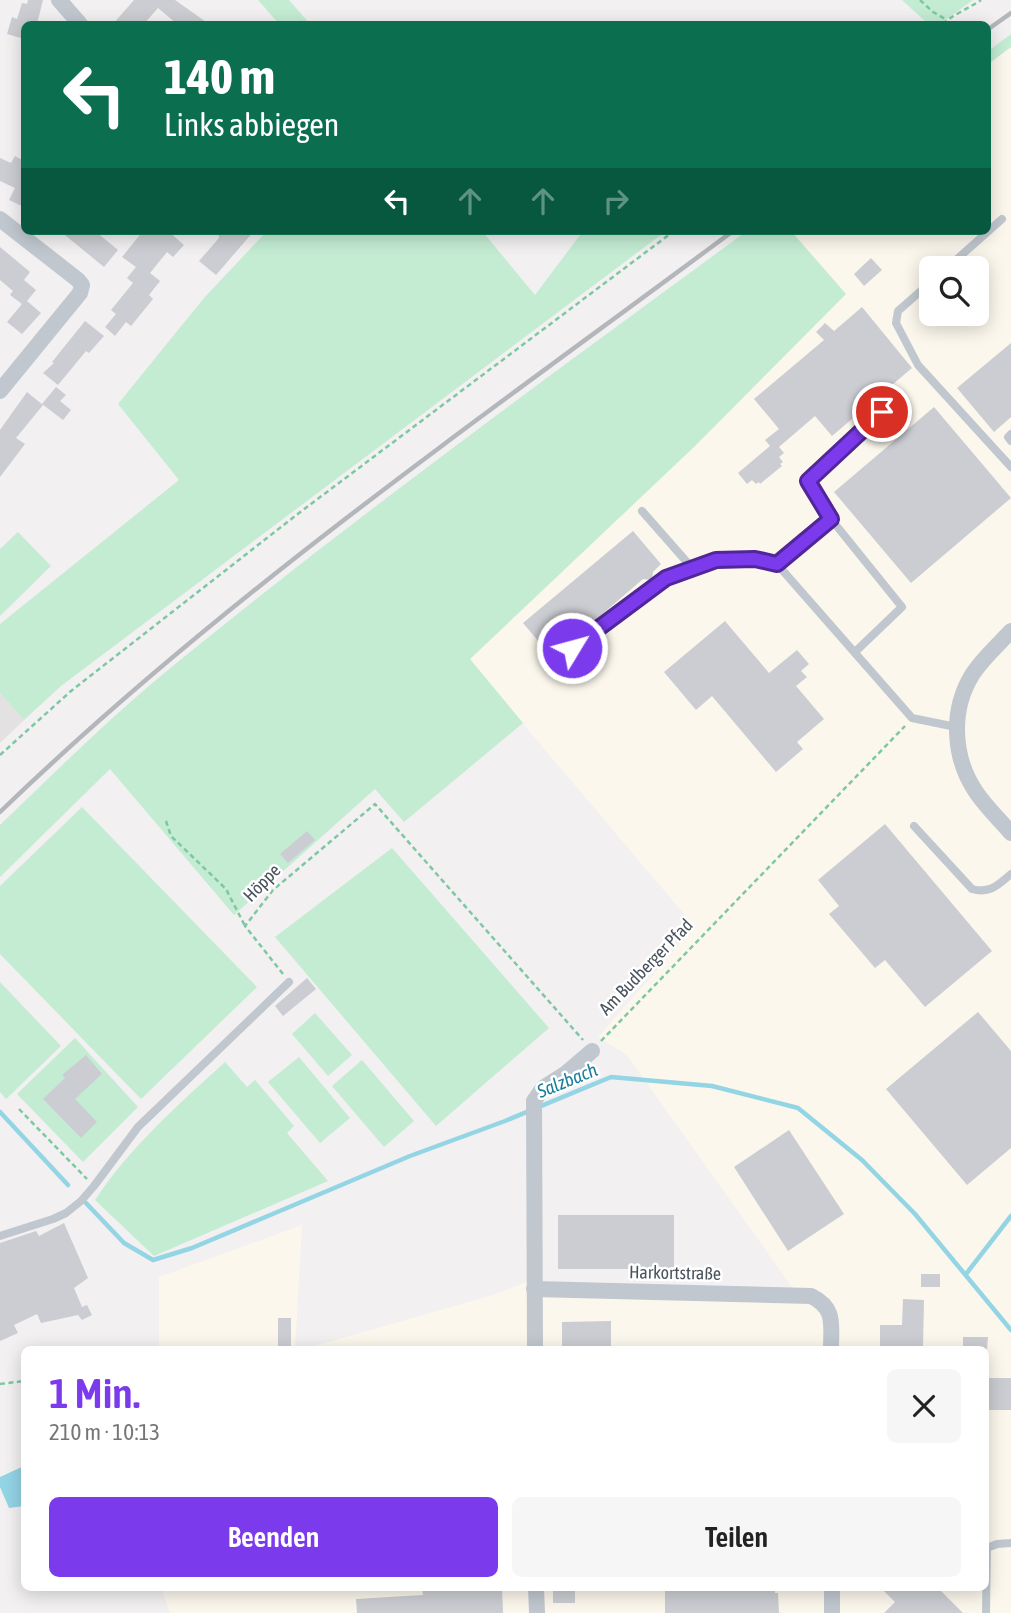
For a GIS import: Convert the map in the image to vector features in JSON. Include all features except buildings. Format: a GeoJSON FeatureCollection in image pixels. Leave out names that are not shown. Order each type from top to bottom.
{"type":"FeatureCollection","features":[{"type":"Feature","properties":{"kind":"street"},"geometry":{"type":"LineString","coordinates":[[59,0],[77,21]]}},
{"type":"Feature","properties":{"kind":"street"},"geometry":{"type":"LineString","coordinates":[[0,219],[82,285],[80,293],[0,391]]}},
{"type":"Feature","properties":{"kind":"street"},"geometry":{"type":"LineString","coordinates":[[1011,631],[971,676],[962,698],[956,727],[957,748],[965,772],[976,793],[1011,833]]}},
{"type":"Feature","properties":{"kind":"street"},"geometry":{"type":"LineString","coordinates":[[535,1346],[534,1101],[543,1088],[592,1051]]}},
{"type":"Feature","properties":{"kind":"street","name":"Harkortstraße"},"geometry":{"type":"LineString","coordinates":[[534,1289],[811,1296],[824,1302],[830,1314],[831,1346]]}},
{"type":"Feature","properties":{"kind":"street"},"geometry":{"type":"LineString","coordinates":[[536,1591],[537,1613]]}},
{"type":"Feature","properties":{"kind":"street"},"geometry":{"type":"LineString","coordinates":[[832,1591],[832,1613]]}},
{"type":"Feature","properties":{"kind":"lane"},"geometry":{"type":"LineString","coordinates":[[991,229],[1002,219]]}},
{"type":"Feature","properties":{"kind":"lane"},"geometry":{"type":"LineString","coordinates":[[960,256],[984,235]]}},
{"type":"Feature","properties":{"kind":"lane"},"geometry":{"type":"LineString","coordinates":[[919,293],[898,311],[896,323],[918,365],[1011,467]]}},
{"type":"Feature","properties":{"kind":"lane"},"geometry":{"type":"LineString","coordinates":[[855,652],[902,607],[831,519],[808,481],[901,394]]}},
{"type":"Feature","properties":{"kind":"lane"},"geometry":{"type":"LineString","coordinates":[[1011,434],[1008,437],[1011,441]]}},
{"type":"Feature","properties":{"kind":"lane"},"geometry":{"type":"LineString","coordinates":[[642,511],[693,569]]}},
{"type":"Feature","properties":{"kind":"lane"},"geometry":{"type":"LineString","coordinates":[[777,564],[831,519]]}},
{"type":"Feature","properties":{"kind":"lane"},"geometry":{"type":"LineString","coordinates":[[572,648],[666,578],[716,560],[755,559],[777,564],[912,718],[956,727]]}},
{"type":"Feature","properties":{"kind":"lane"},"geometry":{"type":"LineString","coordinates":[[914,826],[972,890],[990,890],[1011,874]]}},
{"type":"Feature","properties":{"kind":"lane"},"geometry":{"type":"LineString","coordinates":[[0,1236],[66,1213],[94,1186],[138,1127],[289,982]]}},
{"type":"Feature","properties":{"kind":"lane"},"geometry":{"type":"LineString","coordinates":[[989,1547],[1011,1543]]}},
{"type":"Feature","properties":{"kind":"lane"},"geometry":{"type":"LineString","coordinates":[[986,1591],[986,1613]]}},
{"type":"Feature","properties":{"kind":"path"},"geometry":{"type":"LineString","coordinates":[[920,0],[947,20],[981,0]]}},
{"type":"Feature","properties":{"kind":"path"},"geometry":{"type":"LineString","coordinates":[[0,755],[71,691],[278,530],[669,235]]}},
{"type":"Feature","properties":{"kind":"path","name":"Am Budberger Pfad"},"geometry":{"type":"LineString","coordinates":[[592,1051],[912,718]]}},
{"type":"Feature","properties":{"kind":"path","name":"Höppe"},"geometry":{"type":"LineString","coordinates":[[289,982],[245,926],[273,890],[375,804],[592,1051]]}},
{"type":"Feature","properties":{"kind":"path"},"geometry":{"type":"LineString","coordinates":[[166,821],[171,836],[226,889],[245,926]]}},
{"type":"Feature","properties":{"kind":"path"},"geometry":{"type":"LineString","coordinates":[[19,1109],[94,1186]]}},
{"type":"Feature","properties":{"kind":"path"},"geometry":{"type":"LineString","coordinates":[[0,1384],[21,1381]]}},
{"type":"Feature","properties":{"kind":"shaded area"},"geometry":{"type":"Polygon","coordinates":[[[1011,47],[1011,1613],[170,1613],[162,1591],[989,1591],[989,1346],[314,1346],[496,1294],[529,1281],[796,1293],[627,1055],[598,1037],[695,927],[469,660],[695,446],[846,294],[794,235],[991,235],[991,62],[1011,47]]]}},
{"type":"Feature","properties":{"kind":"shaded area"},"geometry":{"type":"Polygon","coordinates":[[[0,693],[24,720],[0,743],[0,693]]]}},
{"type":"Feature","properties":{"kind":"shaded area"},"geometry":{"type":"Polygon","coordinates":[[[302,1225],[295,1346],[159,1346],[159,1277],[302,1225]]]}},
{"type":"Feature","properties":{"kind":"green space"},"geometry":{"type":"Polygon","coordinates":[[[258,0],[289,0],[307,21],[276,21],[258,0]]]}},
{"type":"Feature","properties":{"kind":"green space"},"geometry":{"type":"Polygon","coordinates":[[[902,0],[973,0],[944,21],[925,21],[902,0]]]}},
{"type":"Feature","properties":{"kind":"green space"},"geometry":{"type":"Polygon","coordinates":[[[1011,34],[1011,47],[991,62],[991,49],[1011,34]]]}},
{"type":"Feature","properties":{"kind":"green space"},"geometry":{"type":"Polygon","coordinates":[[[263,235],[485,235],[535,295],[580,235],[661,235],[61,686],[24,720],[0,693],[0,624],[179,480],[118,404],[204,298],[263,235]]]}},
{"type":"Feature","properties":{"kind":"green space"},"geometry":{"type":"Polygon","coordinates":[[[742,235],[794,235],[846,294],[695,446],[470,659],[523,723],[404,822],[375,789],[234,915],[110,769],[0,877],[0,825],[88,741],[248,605],[532,389],[742,235]]]}},
{"type":"Feature","properties":{"kind":"green space"},"geometry":{"type":"Polygon","coordinates":[[[18,532],[51,566],[0,616],[0,549],[18,532]]]}},
{"type":"Feature","properties":{"kind":"green space"},"geometry":{"type":"Polygon","coordinates":[[[82,807],[257,987],[141,1099],[0,954],[0,886],[82,807]]]}},
{"type":"Feature","properties":{"kind":"green space"},"geometry":{"type":"Polygon","coordinates":[[[392,848],[549,1028],[436,1126],[275,937],[392,848]]]}},
{"type":"Feature","properties":{"kind":"green space"},"geometry":{"type":"Polygon","coordinates":[[[0,982],[61,1046],[6,1099],[0,1092],[0,982]]]}},
{"type":"Feature","properties":{"kind":"green space"},"geometry":{"type":"Polygon","coordinates":[[[315,1013],[352,1055],[328,1076],[292,1034],[315,1013]]]}},
{"type":"Feature","properties":{"kind":"green space"},"geometry":{"type":"Polygon","coordinates":[[[75,1038],[138,1107],[83,1162],[17,1094],[75,1038]]]}},
{"type":"Feature","properties":{"kind":"green space"},"geometry":{"type":"Polygon","coordinates":[[[299,1057],[350,1118],[320,1143],[268,1082],[299,1057]]]}},
{"type":"Feature","properties":{"kind":"green space"},"geometry":{"type":"Polygon","coordinates":[[[362,1060],[414,1121],[384,1147],[332,1086],[362,1060]]]}},
{"type":"Feature","properties":{"kind":"green space"},"geometry":{"type":"Polygon","coordinates":[[[225,1062],[247,1087],[255,1080],[294,1126],[287,1133],[328,1181],[154,1256],[95,1200],[139,1144],[225,1062]]]}},
{"type":"Feature","properties":{"kind":"water"},"geometry":{"type":"Polygon","coordinates":[[[21,1467],[21,1506],[9,1508],[0,1487],[0,1477],[21,1467]]]}},
{"type":"Feature","properties":{"kind":"waterway","name":"Salzbach"},"geometry":{"type":"LineString","coordinates":[[86,1203],[124,1243],[153,1260],[192,1248],[410,1156],[505,1121],[611,1077],[712,1086],[798,1108],[862,1160],[915,1214],[1011,1330]]}},
{"type":"Feature","properties":{"kind":"waterway","name":"Salzbach"},"geometry":{"type":"LineString","coordinates":[[0,1112],[68,1185]]}},
{"type":"Feature","properties":{"kind":"waterway"},"geometry":{"type":"LineString","coordinates":[[966,1274],[1011,1216]]}},
{"type":"Feature","properties":{"kind":"railway"},"geometry":{"type":"LineString","coordinates":[[991,27],[1011,13]]}},
{"type":"Feature","properties":{"kind":"railway"},"geometry":{"type":"LineString","coordinates":[[0,812],[86,732],[265,582],[451,439],[728,235]]}},
{"type":"Feature","properties":{"kind":"route"},"geometry":{"type":"LineString","coordinates":[[572,648],[666,578],[716,560],[755,559],[777,564],[831,519],[808,481],[882,412]]}}]}
